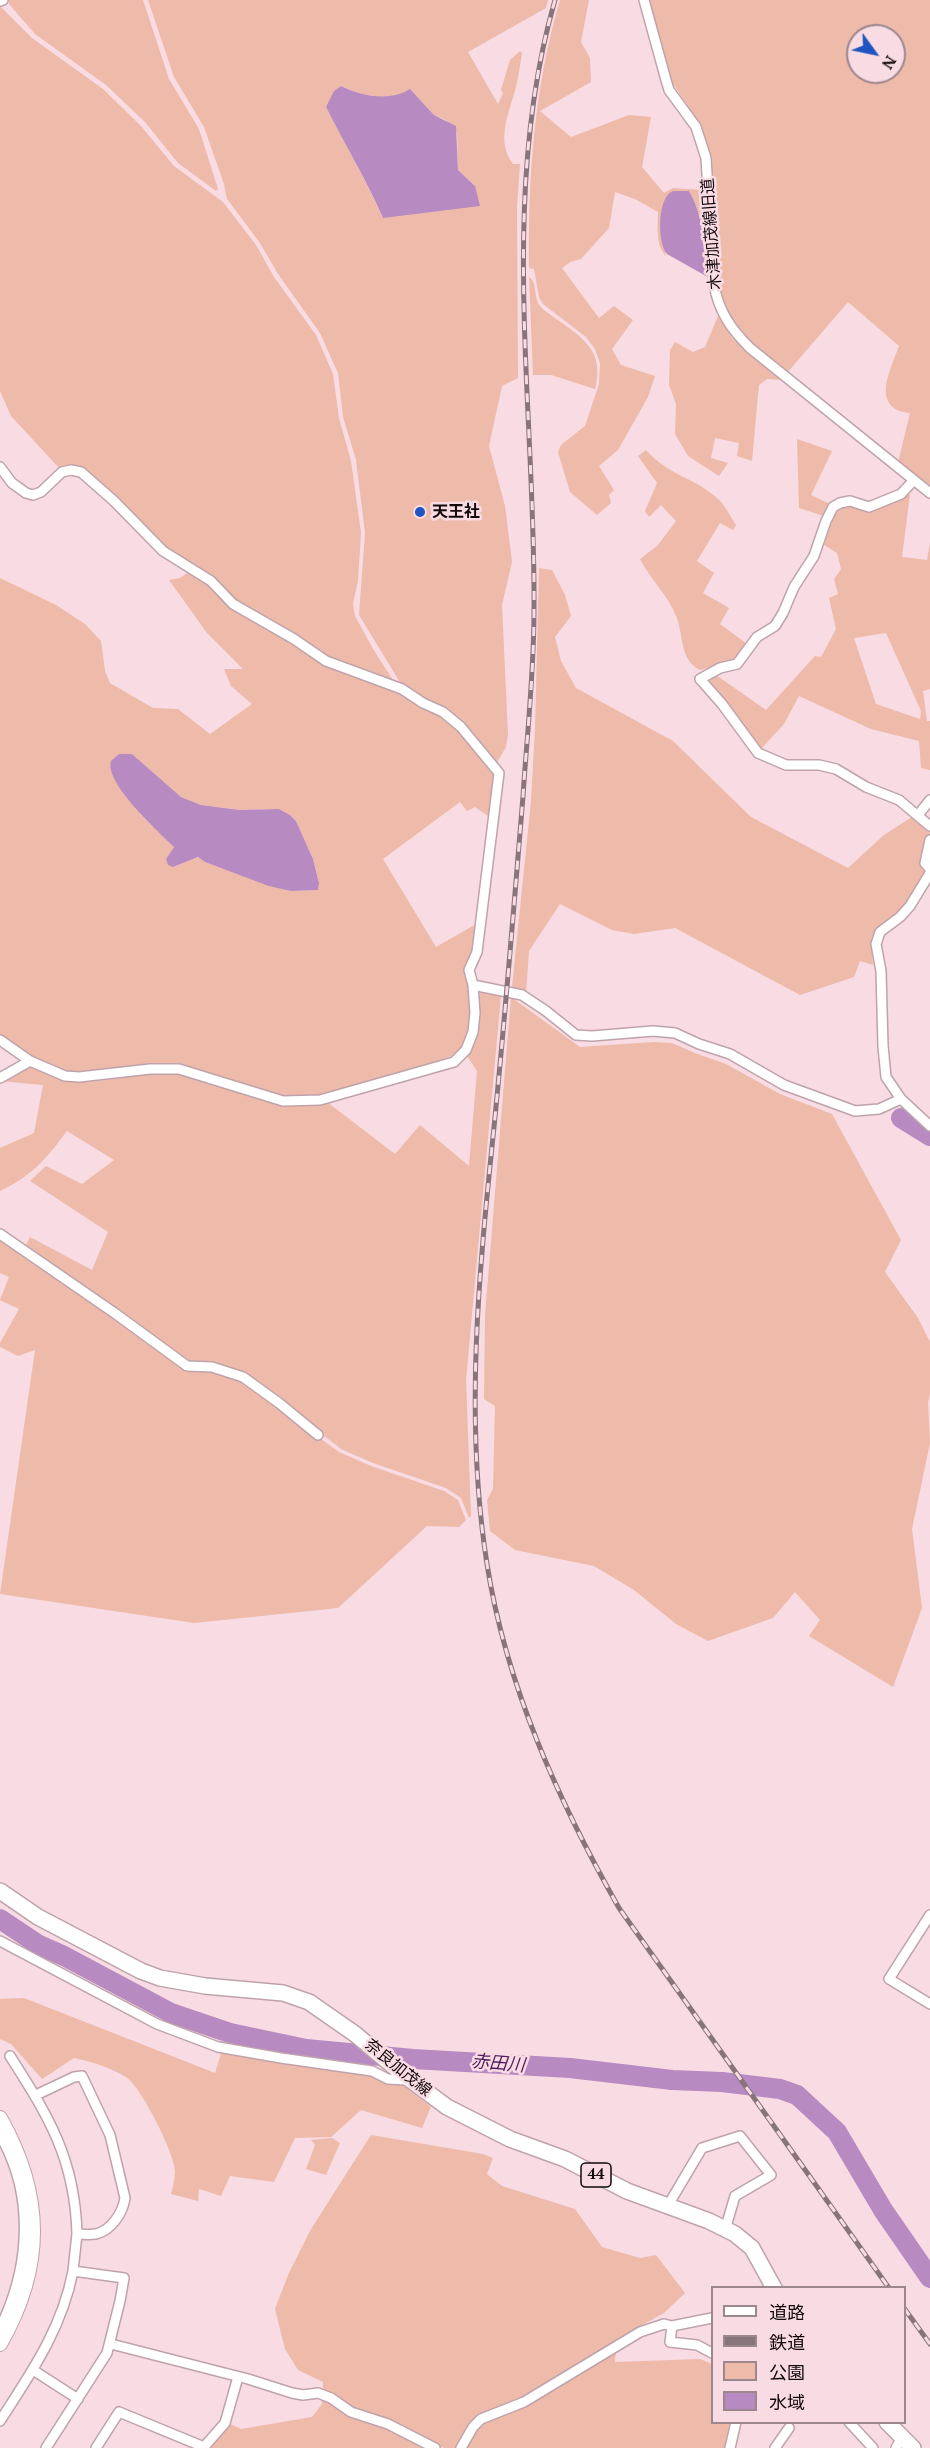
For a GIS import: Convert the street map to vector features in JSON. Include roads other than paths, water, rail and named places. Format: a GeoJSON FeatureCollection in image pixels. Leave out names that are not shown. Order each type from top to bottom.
{"type":"FeatureCollection","features":[{"type":"Feature","properties":{"kind":"main road","name":"奈良加茂線"},"geometry":{"type":"LineString","coordinates":[[0,1891],[39,1917],[141,1971],[175,1981],[292,1995],[319,2007],[447,2107],[510,2139],[565,2159],[627,2191],[725,2229],[752,2248],[773,2286]]}},
{"type":"Feature","properties":{"kind":"main road"},"geometry":{"type":"LineString","coordinates":[[889,2424],[904,2444]]}},
{"type":"Feature","properties":{"kind":"street","name":"木津加茂線旧道"},"geometry":{"type":"LineString","coordinates":[[644,0],[669,90],[692,120],[703,147],[708,179],[714,285],[728,324],[750,348],[930,493]]}},
{"type":"Feature","properties":{"kind":"street"},"geometry":{"type":"LineString","coordinates":[[0,467],[12,483],[33,495],[41,492],[62,472],[71,470],[81,472],[125,511],[164,551],[211,582],[233,604],[326,661],[402,689],[423,704],[443,712],[476,744],[500,773],[477,952],[470,970],[475,1013],[473,1032],[460,1058],[434,1069],[321,1100],[284,1101],[179,1069],[150,1069],[72,1077],[57,1074],[30,1062],[0,1040]]}},
{"type":"Feature","properties":{"kind":"street"},"geometry":{"type":"LineString","coordinates":[[913,481],[901,494],[869,507],[850,501],[840,502],[833,507],[814,556],[788,597],[787,606],[779,620],[770,630],[757,637],[737,664],[720,668],[700,679],[722,704],[758,753],[786,765],[825,766],[836,769],[866,787],[893,797],[930,826]]}},
{"type":"Feature","properties":{"kind":"street"},"geometry":{"type":"LineString","coordinates":[[918,815],[930,800]]}},
{"type":"Feature","properties":{"kind":"street"},"geometry":{"type":"LineString","coordinates":[[930,840],[925,863],[930,871],[906,912],[880,932],[876,940],[881,971],[884,1071],[889,1083],[901,1099],[930,1126]]}},
{"type":"Feature","properties":{"kind":"street"},"geometry":{"type":"LineString","coordinates":[[473,985],[522,995],[576,1035],[592,1036],[653,1031],[675,1033],[730,1054],[784,1084],[855,1111],[879,1109],[901,1099]]}},
{"type":"Feature","properties":{"kind":"street"},"geometry":{"type":"LineString","coordinates":[[0,1078],[30,1062]]}},
{"type":"Feature","properties":{"kind":"street"},"geometry":{"type":"LineString","coordinates":[[0,1234],[187,1366],[212,1367],[243,1377],[318,1435]]}},
{"type":"Feature","properties":{"kind":"street"},"geometry":{"type":"LineString","coordinates":[[930,1915],[890,1979],[930,2004]]}},
{"type":"Feature","properties":{"kind":"street"},"geometry":{"type":"LineString","coordinates":[[0,1941],[157,2024],[218,2047],[372,2071],[388,2079],[407,2078]]}},
{"type":"Feature","properties":{"kind":"street"},"geometry":{"type":"LineString","coordinates":[[0,2421],[33,2370],[60,2318],[73,2271],[76,2234],[75,2201],[68,2166],[54,2130],[36,2095],[10,2056]]}},
{"type":"Feature","properties":{"kind":"street"},"geometry":{"type":"LineString","coordinates":[[36,2095],[74,2077],[82,2076],[104,2117],[117,2156],[125,2198],[124,2207],[109,2228],[97,2234],[76,2234]]}},
{"type":"Feature","properties":{"kind":"street"},"geometry":{"type":"LineString","coordinates":[[0,2118],[23,2169],[34,2222],[29,2275],[18,2309],[0,2344]]}},
{"type":"Feature","properties":{"kind":"street"},"geometry":{"type":"LineString","coordinates":[[0,2135],[19,2183],[25,2234],[17,2287],[0,2328]]}},
{"type":"Feature","properties":{"kind":"street"},"geometry":{"type":"LineString","coordinates":[[667,2207],[702,2148],[740,2136],[771,2175],[735,2196],[725,2229]]}},
{"type":"Feature","properties":{"kind":"street"},"geometry":{"type":"LineString","coordinates":[[46,2448],[111,2344],[124,2278],[73,2271]]}},
{"type":"Feature","properties":{"kind":"street"},"geometry":{"type":"LineString","coordinates":[[460,2448],[481,2419],[524,2402],[640,2331],[664,2324],[672,2326],[711,2318]]}},
{"type":"Feature","properties":{"kind":"street"},"geometry":{"type":"LineString","coordinates":[[672,2326],[670,2342],[697,2345],[711,2352]]}},
{"type":"Feature","properties":{"kind":"street"},"geometry":{"type":"LineString","coordinates":[[111,2344],[292,2393],[303,2395],[318,2393],[331,2398],[351,2412],[388,2424],[435,2448]]}},
{"type":"Feature","properties":{"kind":"street"},"geometry":{"type":"LineString","coordinates":[[33,2370],[78,2399]]}},
{"type":"Feature","properties":{"kind":"street"},"geometry":{"type":"LineString","coordinates":[[96,2448],[119,2412],[204,2447],[225,2423],[238,2377]]}},
{"type":"Feature","properties":{"kind":"street"},"geometry":{"type":"LineString","coordinates":[[730,2448],[736,2424]]}},
{"type":"Feature","properties":{"kind":"street"},"geometry":{"type":"LineString","coordinates":[[851,2424],[873,2448]]}},
{"type":"Feature","properties":{"kind":"street"},"geometry":{"type":"LineString","coordinates":[[776,2448],[789,2428]]}},
{"type":"Feature","properties":{"kind":"water"},"geometry":{"type":"Polygon","coordinates":[[[341,86],[358,93],[376,96],[393,95],[410,89],[434,115],[456,126],[458,170],[475,186],[480,206],[383,218],[326,107],[334,91],[341,86]]]}},
{"type":"Feature","properties":{"kind":"water"},"geometry":{"type":"Polygon","coordinates":[[[673,191],[689,191],[698,211],[706,276],[667,254],[664,248],[660,231],[661,211],[668,195],[673,191]]]}},
{"type":"Feature","properties":{"kind":"water"},"geometry":{"type":"Polygon","coordinates":[[[119,754],[132,754],[181,797],[201,805],[240,810],[279,809],[290,815],[296,821],[313,859],[319,883],[318,890],[291,891],[269,886],[205,862],[198,857],[173,867],[168,865],[166,859],[174,847],[134,807],[116,782],[111,770],[111,761],[119,754]]]}},
{"type":"Feature","properties":{"kind":"waterway"},"geometry":{"type":"LineString","coordinates":[[901,1118],[930,1136]]}},
{"type":"Feature","properties":{"kind":"waterway","name":"赤田川"},"geometry":{"type":"LineString","coordinates":[[0,1919],[39,1945],[171,2013],[230,2033],[306,2049],[413,2059],[570,2068],[672,2080],[722,2082],[780,2089],[797,2095],[837,2132],[883,2210],[930,2278]]}},
{"type":"Feature","properties":{"kind":"railway"},"geometry":{"type":"LineString","coordinates":[[555,0],[538,75],[528,150],[524,227],[524,304],[533,535],[534,634],[523,796],[506,1003],[483,1236],[476,1346],[476,1455],[487,1564],[507,1654],[521,1699],[556,1785],[619,1908],[888,2286]]}},
{"type":"Feature","properties":{"kind":"railway"},"geometry":{"type":"LineString","coordinates":[[906,2311],[930,2344]]}},
{"type":"Feature","properties":{"kind":"place","name":"天王社"},"geometry":{"type":"Point","coordinates":[420,512]}}]}
